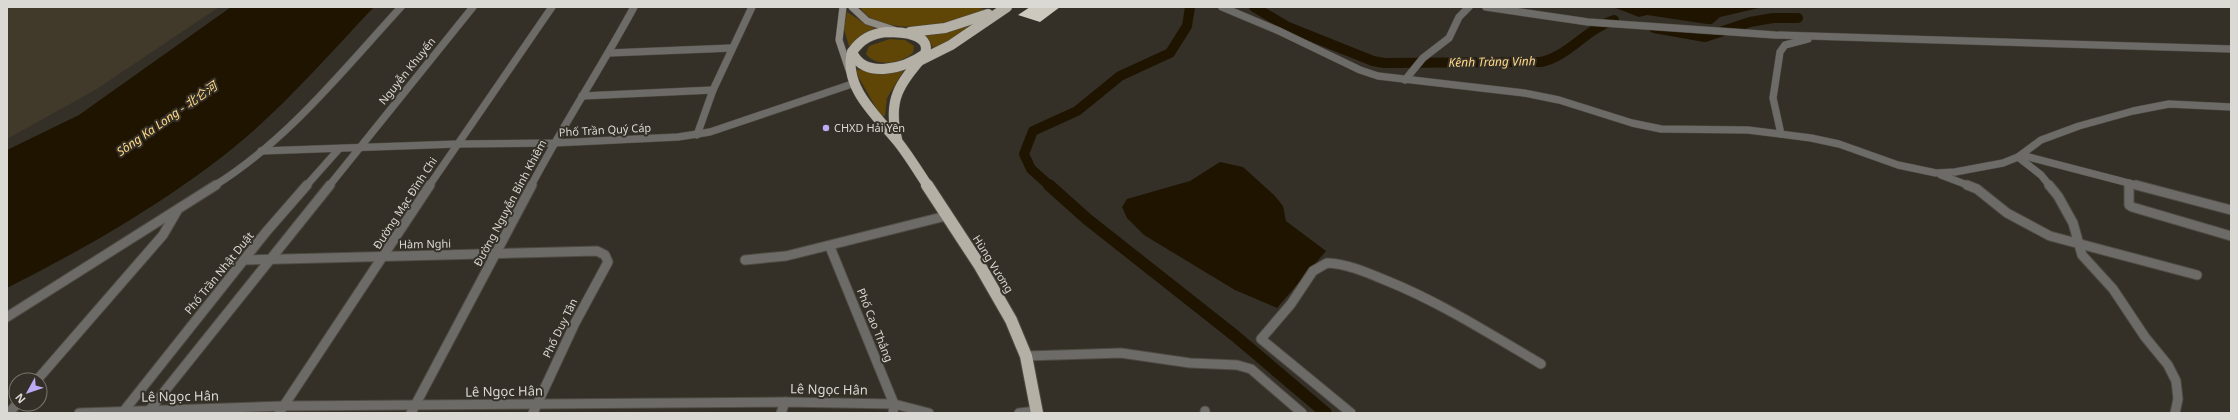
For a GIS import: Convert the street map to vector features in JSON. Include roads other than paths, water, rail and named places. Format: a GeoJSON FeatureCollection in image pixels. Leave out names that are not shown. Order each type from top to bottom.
{"type":"FeatureCollection","features":[{"type":"Feature","properties":{"kind":"highway"},"geometry":{"type":"LineString","coordinates":[[898,142],[874,116],[850,72],[855,46],[868,37],[901,31],[945,28],[978,19],[1006,7]]}},
{"type":"Feature","properties":{"kind":"highway"},"geometry":{"type":"LineString","coordinates":[[903,81],[939,51],[1006,7]]}},
{"type":"Feature","properties":{"kind":"highway"},"geometry":{"type":"LineString","coordinates":[[898,142],[892,126],[891,108],[896,93],[903,81],[922,57],[927,48],[925,42],[920,37],[901,31]]}},
{"type":"Feature","properties":{"kind":"highway"},"geometry":{"type":"LineString","coordinates":[[853,55],[871,67],[884,68],[909,64],[922,57],[939,51]]}},
{"type":"Feature","properties":{"kind":"highway","name":"Hùng Vương"},"geometry":{"type":"LineString","coordinates":[[898,142],[1011,320],[1026,356],[1037,412]]}},
{"type":"Feature","properties":{"kind":"main road"},"geometry":{"type":"LineString","coordinates":[[843,7],[839,40],[850,72]]}},
{"type":"Feature","properties":{"kind":"main road"},"geometry":{"type":"LineString","coordinates":[[852,7],[867,20],[888,29],[901,31]]}},
{"type":"Feature","properties":{"kind":"main road"},"geometry":{"type":"LineString","coordinates":[[839,40],[853,55]]}},
{"type":"Feature","properties":{"kind":"street"},"geometry":{"type":"LineString","coordinates":[[7,317],[232,175],[308,109],[401,7]]}},
{"type":"Feature","properties":{"kind":"street","name":"Nguyễn Khuyến"},"geometry":{"type":"LineString","coordinates":[[358,149],[473,7]]}},
{"type":"Feature","properties":{"kind":"street","name":"Đường Mạc Đĩnh Chi"},"geometry":{"type":"LineString","coordinates":[[282,410],[457,144],[552,7]]}},
{"type":"Feature","properties":{"kind":"street","name":"Đường Nguyễn Bỉnh Khiêm"},"geometry":{"type":"LineString","coordinates":[[413,409],[554,143],[609,53],[634,7]]}},
{"type":"Feature","properties":{"kind":"street"},"geometry":{"type":"LineString","coordinates":[[697,135],[713,90],[752,7]]}},
{"type":"Feature","properties":{"kind":"street"},"geometry":{"type":"LineString","coordinates":[[1222,7],[1370,74],[1405,80],[1524,93],[1559,100],[1632,123],[1661,129],[1748,130],[1839,144],[1898,165],[1936,173],[1977,189],[2007,213],[2058,239],[2197,275]]}},
{"type":"Feature","properties":{"kind":"street"},"geometry":{"type":"LineString","coordinates":[[1405,80],[1423,58],[1449,38],[1459,17],[1469,7]]}},
{"type":"Feature","properties":{"kind":"street"},"geometry":{"type":"LineString","coordinates":[[1486,7],[1588,22],[1758,34],[2231,49]]}},
{"type":"Feature","properties":{"kind":"street"},"geometry":{"type":"LineString","coordinates":[[1781,134],[1774,98],[1780,52],[1785,45],[1794,42],[1837,37]]}},
{"type":"Feature","properties":{"kind":"street"},"geometry":{"type":"LineString","coordinates":[[609,53],[732,48]]}},
{"type":"Feature","properties":{"kind":"street","name":"Phố Trần Quý Cáp"},"geometry":{"type":"LineString","coordinates":[[261,151],[338,150],[457,144],[554,143],[697,135],[855,83]]}},
{"type":"Feature","properties":{"kind":"street"},"geometry":{"type":"LineString","coordinates":[[582,96],[713,90]]}},
{"type":"Feature","properties":{"kind":"street"},"geometry":{"type":"LineString","coordinates":[[1936,173],[1984,168],[2020,156],[2035,144],[2052,136],[2133,110],[2169,104],[2231,107]]}},
{"type":"Feature","properties":{"kind":"street"},"geometry":{"type":"LineString","coordinates":[[149,411],[358,149]]}},
{"type":"Feature","properties":{"kind":"street","name":"Phố Trần Nhật Duật"},"geometry":{"type":"LineString","coordinates":[[124,412],[244,260],[338,150]]}},
{"type":"Feature","properties":{"kind":"street"},"geometry":{"type":"LineString","coordinates":[[2020,156],[2231,210]]}},
{"type":"Feature","properties":{"kind":"street"},"geometry":{"type":"LineString","coordinates":[[2020,156],[2041,175],[2058,196],[2073,222],[2082,255],[2114,288],[2145,337],[2168,365],[2176,381],[2178,399],[2175,413]]}},
{"type":"Feature","properties":{"kind":"street"},"geometry":{"type":"LineString","coordinates":[[2129,184],[2129,204],[2132,207],[2231,236]]}},
{"type":"Feature","properties":{"kind":"street"},"geometry":{"type":"LineString","coordinates":[[45,372],[163,235],[178,209]]}},
{"type":"Feature","properties":{"kind":"street"},"geometry":{"type":"LineString","coordinates":[[745,260],[786,256],[946,216]]}},
{"type":"Feature","properties":{"kind":"street","name":"Phố Cao Thắng"},"geometry":{"type":"LineString","coordinates":[[830,246],[893,408]]}},
{"type":"Feature","properties":{"kind":"street","name":"Hàm Nghi"},"geometry":{"type":"LineString","coordinates":[[244,260],[597,251],[605,255]]}},
{"type":"Feature","properties":{"kind":"street","name":"Phố Duy Tân"},"geometry":{"type":"LineString","coordinates":[[535,408],[575,323],[608,262],[605,255]]}},
{"type":"Feature","properties":{"kind":"street"},"geometry":{"type":"LineString","coordinates":[[1350,413],[1267,346],[1261,339],[1291,304],[1313,271],[1327,263],[1361,270],[1405,287],[1471,322],[1540,364]]}},
{"type":"Feature","properties":{"kind":"street"},"geometry":{"type":"LineString","coordinates":[[1026,356],[1121,353],[1190,363],[1237,365],[1251,369],[1302,413]]}},
{"type":"Feature","properties":{"kind":"street"},"geometry":{"type":"LineString","coordinates":[[781,413],[785,402]]}},
{"type":"Feature","properties":{"kind":"street","name":"Lê Ngọc Hân"},"geometry":{"type":"LineString","coordinates":[[79,413],[149,411],[535,408],[785,402],[893,408],[929,413]]}},
{"type":"Feature","properties":{"kind":"street"},"geometry":{"type":"LineString","coordinates":[[1020,413],[1037,412]]}},
{"type":"Feature","properties":{"kind":"water","name":"Sông Ka Long - 北仑河"},"geometry":{"type":"Polygon","coordinates":[[[231,7],[374,7],[284,102],[252,132],[224,155],[165,198],[134,218],[70,255],[7,288],[7,150],[79,115],[231,7]]]}},
{"type":"Feature","properties":{"kind":"water"},"geometry":{"type":"Polygon","coordinates":[[[1613,7],[1763,7],[1720,17],[1712,24],[1707,24],[1647,15],[1639,17],[1613,7]]]}},
{"type":"Feature","properties":{"kind":"water"},"geometry":{"type":"Polygon","coordinates":[[[1220,162],[1243,167],[1274,195],[1283,206],[1286,221],[1326,251],[1277,308],[1235,290],[1144,235],[1127,218],[1122,207],[1127,199],[1190,181],[1220,162]]]}},
{"type":"Feature","properties":{"kind":"waterway"},"geometry":{"type":"LineString","coordinates":[[1050,186],[1031,169],[1024,154],[1033,131],[1077,111],[1120,76],[1170,53],[1187,26],[1190,7]]}},
{"type":"Feature","properties":{"kind":"waterway","name":"Kênh Tràng Vinh"},"geometry":{"type":"LineString","coordinates":[[1254,7],[1288,27],[1373,61],[1384,63],[1541,62],[1560,54],[1604,24],[1614,20]]}},
{"type":"Feature","properties":{"kind":"waterway","name":"Kênh Tràng Vinh"},"geometry":{"type":"LineString","coordinates":[[1654,28],[1705,37],[1750,22],[1773,18],[1798,18]]}},
{"type":"Feature","properties":{"kind":"waterway"},"geometry":{"type":"LineString","coordinates":[[1049,185],[1087,219],[1234,335],[1326,413]]}},
{"type":"Feature","properties":{"kind":"place","name":"CHXD Hải Yên"},"geometry":{"type":"Point","coordinates":[826,128]}}]}
